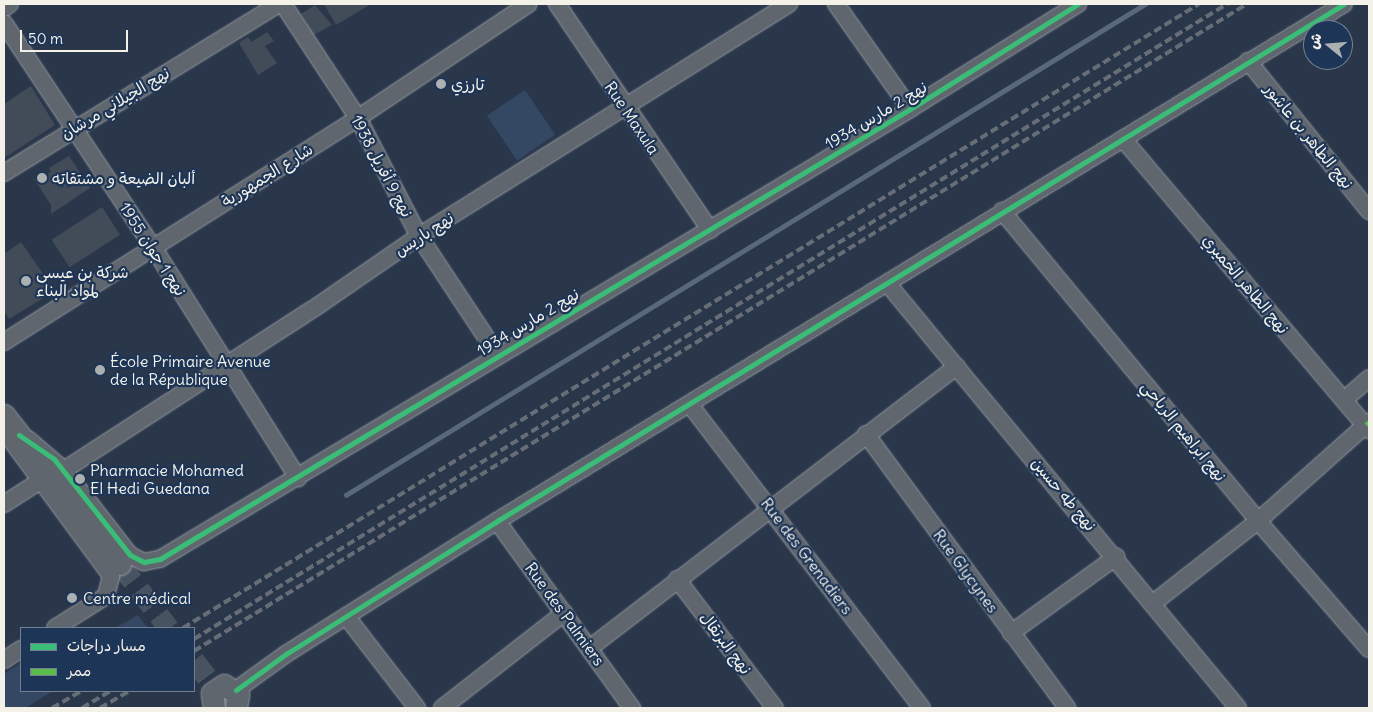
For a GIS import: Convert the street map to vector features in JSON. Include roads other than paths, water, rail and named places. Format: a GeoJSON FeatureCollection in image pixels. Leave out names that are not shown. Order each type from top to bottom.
{"type":"FeatureCollection","features":[{"type":"Feature","properties":{"kind":"main road"},"geometry":{"type":"LineString","coordinates":[[4,415],[12,432],[79,521],[120,564]]}},
{"type":"Feature","properties":{"kind":"main road"},"geometry":{"type":"LineString","coordinates":[[208,706],[219,686],[239,702]]}},
{"type":"Feature","properties":{"kind":"street"},"geometry":{"type":"LineString","coordinates":[[4,8],[10,4]]}},
{"type":"Feature","properties":{"kind":"street","name":"نهج الجيلاني مرشان"},"geometry":{"type":"LineString","coordinates":[[4,173],[279,4]]}},
{"type":"Feature","properties":{"kind":"street","name":"نهج 9 أفريل 1938"},"geometry":{"type":"LineString","coordinates":[[283,4],[358,118],[419,236],[497,354]]}},
{"type":"Feature","properties":{"kind":"street","name":"شارع الجمهورية"},"geometry":{"type":"LineString","coordinates":[[4,342],[358,118],[528,4]]}},
{"type":"Feature","properties":{"kind":"street","name":"Rue Maxula"},"geometry":{"type":"LineString","coordinates":[[557,4],[626,109],[710,230]]}},
{"type":"Feature","properties":{"kind":"street","name":"نهج باريس"},"geometry":{"type":"LineString","coordinates":[[64,470],[225,363],[319,306],[419,236],[626,109],[789,4]]}},
{"type":"Feature","properties":{"kind":"street"},"geometry":{"type":"LineString","coordinates":[[836,4],[910,109]]}},
{"type":"Feature","properties":{"kind":"street","name":"نهج 2 مارس 1934"},"geometry":{"type":"LineString","coordinates":[[12,432],[44,450],[64,470],[124,550],[144,562],[160,559],[298,478],[497,354],[710,230],[910,109],[1078,4]]}},
{"type":"Feature","properties":{"kind":"street"},"geometry":{"type":"LineString","coordinates":[[239,702],[346,616],[497,522],[691,406],[1002,211],[1344,4]]}},
{"type":"Feature","properties":{"kind":"street","name":"نهج 1 جوان 1955"},"geometry":{"type":"LineString","coordinates":[[4,22],[41,74],[73,129],[154,246],[298,478]]}},
{"type":"Feature","properties":{"kind":"street","name":"نهج الطاهر بن عاشور"},"geometry":{"type":"LineString","coordinates":[[1248,62],[1369,211]]}},
{"type":"Feature","properties":{"kind":"street","name":"نهج الطاهر الخميري"},"geometry":{"type":"LineString","coordinates":[[1123,139],[1368,426]]}},
{"type":"Feature","properties":{"kind":"street","name":"نهج ابراهيم الرياحي"},"geometry":{"type":"LineString","coordinates":[[1002,211],[1258,521],[1369,649]]}},
{"type":"Feature","properties":{"kind":"street","name":"نهج طه حسين"},"geometry":{"type":"LineString","coordinates":[[886,283],[1116,557],[1152,604],[1238,708]]}},
{"type":"Feature","properties":{"kind":"street"},"geometry":{"type":"LineString","coordinates":[[591,647],[677,578],[957,366]]}},
{"type":"Feature","properties":{"kind":"street"},"geometry":{"type":"LineString","coordinates":[[1344,400],[1369,378]]}},
{"type":"Feature","properties":{"kind":"street","name":"Rue des Grenadiers"},"geometry":{"type":"LineString","coordinates":[[691,406],[771,507],[922,708]]}},
{"type":"Feature","properties":{"kind":"street"},"geometry":{"type":"LineString","coordinates":[[1152,604],[1258,521],[1368,426]]}},
{"type":"Feature","properties":{"kind":"street"},"geometry":{"type":"LineString","coordinates":[[12,432],[40,481],[79,521],[111,576],[106,596],[57,627]]}},
{"type":"Feature","properties":{"kind":"street","name":"Rue Glycynes"},"geometry":{"type":"LineString","coordinates":[[866,434],[1067,708]]}},
{"type":"Feature","properties":{"kind":"street"},"geometry":{"type":"LineString","coordinates":[[4,504],[40,481]]}},
{"type":"Feature","properties":{"kind":"street","name":"Rue des Palmiers"},"geometry":{"type":"LineString","coordinates":[[497,522],[591,647],[632,708]]}},
{"type":"Feature","properties":{"kind":"street"},"geometry":{"type":"LineString","coordinates":[[1011,633],[1116,557]]}},
{"type":"Feature","properties":{"kind":"street","name":"نهج البرتقال"},"geometry":{"type":"LineString","coordinates":[[677,578],[775,708]]}},
{"type":"Feature","properties":{"kind":"street"},"geometry":{"type":"LineString","coordinates":[[442,708],[564,613]]}},
{"type":"Feature","properties":{"kind":"street"},"geometry":{"type":"LineString","coordinates":[[346,616],[416,708]]}},
{"type":"Feature","properties":{"kind":"street"},"geometry":{"type":"LineString","coordinates":[[4,660],[20,650]]}},
{"type":"Feature","properties":{"kind":"waterway"},"geometry":{"type":"LineString","coordinates":[[346,495],[1145,4]]}},
{"type":"Feature","properties":{"kind":"tunnel"},"geometry":{"type":"LineString","coordinates":[[120,564],[168,627]]}},
{"type":"Feature","properties":{"kind":"tunnel"},"geometry":{"type":"LineString","coordinates":[[195,661],[231,708]]}},
{"type":"Feature","properties":{"kind":"railway"},"geometry":{"type":"LineString","coordinates":[[185,627],[1199,4]]}},
{"type":"Feature","properties":{"kind":"railway"},"geometry":{"type":"LineString","coordinates":[[195,638],[1227,4]]}},
{"type":"Feature","properties":{"kind":"railway"},"geometry":{"type":"LineString","coordinates":[[195,650],[1247,4]]}},
{"type":"Feature","properties":{"kind":"railway"},"geometry":{"type":"LineString","coordinates":[[52,708],[79,692]]}},
{"type":"Feature","properties":{"kind":"railway"},"geometry":{"type":"LineString","coordinates":[[82,708],[108,692]]}},
{"type":"Feature","properties":{"kind":"railway"},"geometry":{"type":"LineString","coordinates":[[100,708],[127,692]]}},
{"type":"Feature","properties":{"kind":"place","name":"تارزي"},"geometry":{"type":"Point","coordinates":[441,84]}},
{"type":"Feature","properties":{"kind":"place","name":"ألبان الضيعة و مشتقاته"},"geometry":{"type":"Point","coordinates":[42,178]}},
{"type":"Feature","properties":{"kind":"place","name":"شركة بن عيسى لمواد البناء"},"geometry":{"type":"Point","coordinates":[26,281]}},
{"type":"Feature","properties":{"kind":"place","name":"École Primaire Avenue de la République"},"geometry":{"type":"Point","coordinates":[100,370]}},
{"type":"Feature","properties":{"kind":"place","name":"Pharmacie Mohamed El Hedi Guedana"},"geometry":{"type":"Point","coordinates":[80,479]}},
{"type":"Feature","properties":{"kind":"place","name":"Centre médical"},"geometry":{"type":"Point","coordinates":[72,598]}}]}
